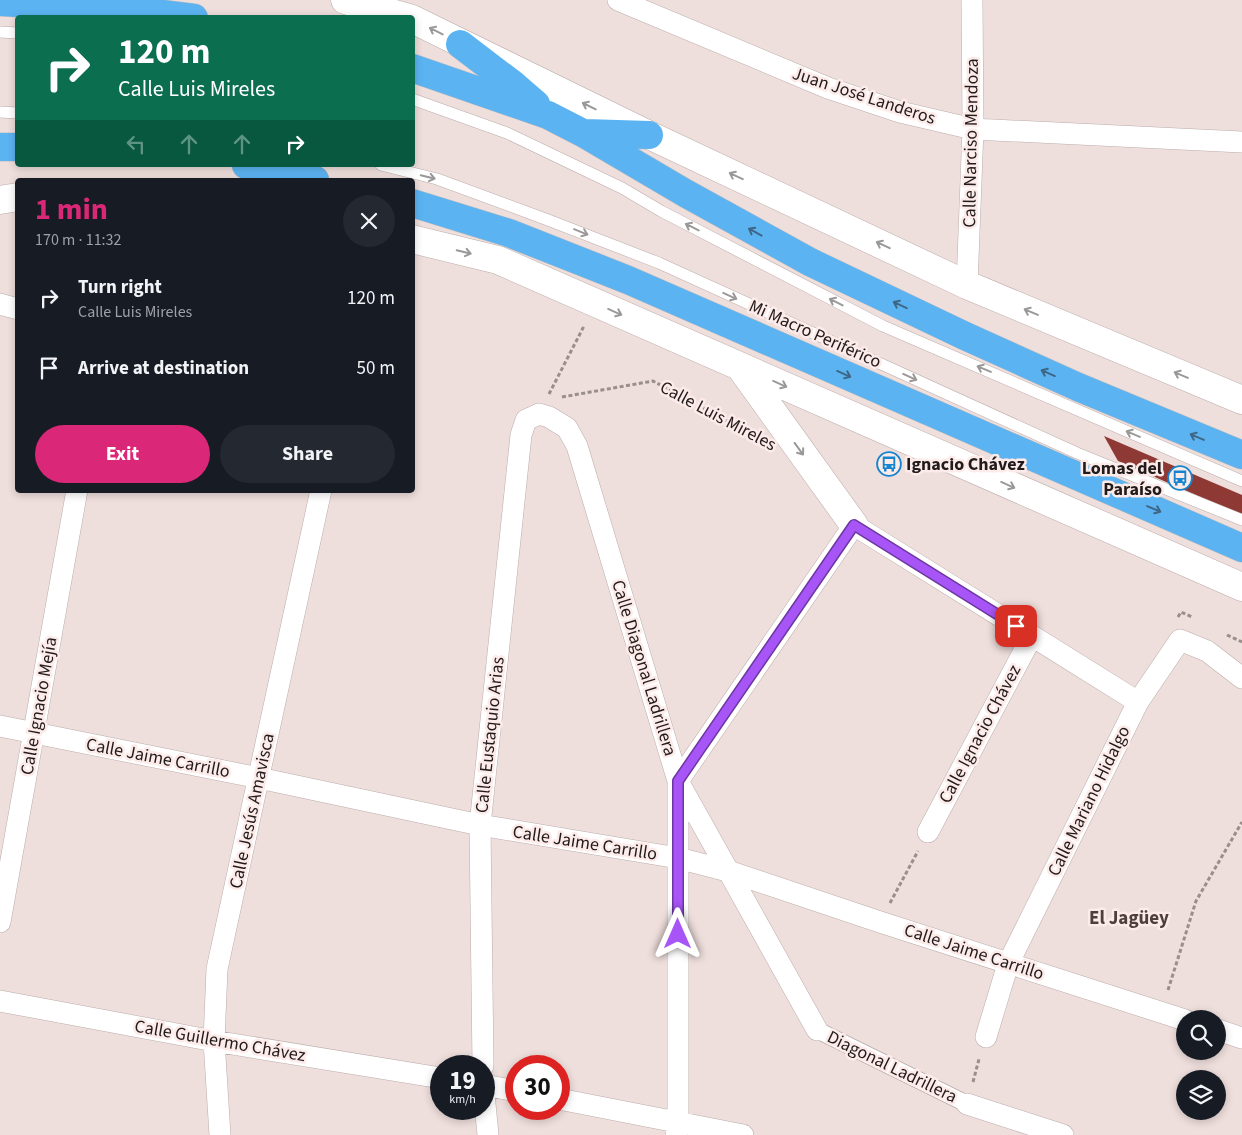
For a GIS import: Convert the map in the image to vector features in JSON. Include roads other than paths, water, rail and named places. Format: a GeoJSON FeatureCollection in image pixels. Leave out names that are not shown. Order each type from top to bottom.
{"type":"FeatureCollection","features":[{"type":"Feature","properties":{"kind":"highway"},"geometry":{"type":"LineString","coordinates":[[0,2],[124,9],[171,15]]}},
{"type":"Feature","properties":{"kind":"highway"},"geometry":{"type":"LineString","coordinates":[[460,44],[514,85],[548,114]]}},
{"type":"Feature","properties":{"kind":"highway"},"geometry":{"type":"LineString","coordinates":[[415,69],[548,114],[810,262],[965,336],[1061,379],[1242,455]]}},
{"type":"Feature","properties":{"kind":"highway"},"geometry":{"type":"LineString","coordinates":[[583,133],[649,135]]}},
{"type":"Feature","properties":{"kind":"highway"},"geometry":{"type":"LineString","coordinates":[[0,147],[15,147]]}},
{"type":"Feature","properties":{"kind":"highway"},"geometry":{"type":"LineString","coordinates":[[255,167],[306,178]]}},
{"type":"Feature","properties":{"kind":"highway"},"geometry":{"type":"LineString","coordinates":[[415,204],[509,232],[628,280],[1242,548]]}},
{"type":"Feature","properties":{"kind":"street"},"geometry":{"type":"LineString","coordinates":[[345,0],[399,15]]}},
{"type":"Feature","properties":{"kind":"street"},"geometry":{"type":"LineString","coordinates":[[410,15],[412,0]]}},
{"type":"Feature","properties":{"kind":"street","name":"Juan José Landeros"},"geometry":{"type":"LineString","coordinates":[[618,0],[828,88],[900,112],[973,129],[1242,142]]}},
{"type":"Feature","properties":{"kind":"street","name":"Calle Narciso Mendoza"},"geometry":{"type":"LineString","coordinates":[[967,285],[973,129],[972,0]]}},
{"type":"Feature","properties":{"kind":"street"},"geometry":{"type":"LineString","coordinates":[[415,21],[649,135],[967,285],[1242,400]]}},
{"type":"Feature","properties":{"kind":"street"},"geometry":{"type":"LineString","coordinates":[[0,200],[15,198]]}},
{"type":"Feature","properties":{"kind":"street"},"geometry":{"type":"LineString","coordinates":[[415,241],[498,260],[1242,587]]}},
{"type":"Feature","properties":{"kind":"street"},"geometry":{"type":"LineString","coordinates":[[0,304],[15,309]]}},
{"type":"Feature","properties":{"kind":"street"},"geometry":{"type":"LineString","coordinates":[[740,367],[854,525],[1138,702]]}},
{"type":"Feature","properties":{"kind":"street","name":"Calle Diagonal Ladrillera"},"geometry":{"type":"LineString","coordinates":[[539,414],[549,417],[567,428],[576,446],[678,781],[817,1030]]}},
{"type":"Feature","properties":{"kind":"street","name":"Calle Eustaquio Arias"},"geometry":{"type":"LineString","coordinates":[[483,1055],[480,825],[521,435],[526,420],[539,414]]}},
{"type":"Feature","properties":{"kind":"street","name":"Calle Ignacio Mejía"},"geometry":{"type":"LineString","coordinates":[[0,922],[76,493]]}},
{"type":"Feature","properties":{"kind":"street","name":"Calle Jesús Amavisca"},"geometry":{"type":"LineString","coordinates":[[220,1135],[214,1041],[217,969],[320,493]]}},
{"type":"Feature","properties":{"kind":"street"},"geometry":{"type":"LineString","coordinates":[[677,1128],[678,781],[854,525]]}},
{"type":"Feature","properties":{"kind":"street","name":"Calle Ignacio Chávez"},"geometry":{"type":"LineString","coordinates":[[928,832],[1032,636]]}},
{"type":"Feature","properties":{"kind":"street","name":"Calle Mariano Hidalgo"},"geometry":{"type":"LineString","coordinates":[[986,1037],[1008,964],[1138,702],[1180,640],[1207,651],[1242,678]]}},
{"type":"Feature","properties":{"kind":"street","name":"Calle Jaime Carrillo"},"geometry":{"type":"LineString","coordinates":[[0,726],[480,825],[678,858],[728,871],[1008,964],[1176,1017]]}},
{"type":"Feature","properties":{"kind":"street","name":"Calle Guillermo Chávez"},"geometry":{"type":"LineString","coordinates":[[0,1001],[214,1041],[430,1076]]}},
{"type":"Feature","properties":{"kind":"street","name":"Diagonal Ladrillera"},"geometry":{"type":"LineString","coordinates":[[817,1030],[967,1104]]}},
{"type":"Feature","properties":{"kind":"street"},"geometry":{"type":"LineString","coordinates":[[1226,1033],[1242,1038]]}},
{"type":"Feature","properties":{"kind":"street"},"geometry":{"type":"LineString","coordinates":[[570,1102],[677,1128],[744,1135]]}},
{"type":"Feature","properties":{"kind":"street"},"geometry":{"type":"LineString","coordinates":[[967,1104],[1063,1135]]}},
{"type":"Feature","properties":{"kind":"street"},"geometry":{"type":"LineString","coordinates":[[487,1120],[488,1135]]}},
{"type":"Feature","properties":{"kind":"lane"},"geometry":{"type":"LineString","coordinates":[[0,32],[15,33]]}},
{"type":"Feature","properties":{"kind":"lane","name":"Mi Macro Periférico"},"geometry":{"type":"LineString","coordinates":[[415,100],[507,133],[622,188],[661,211],[883,326],[1242,481]]}},
{"type":"Feature","properties":{"kind":"lane"},"geometry":{"type":"LineString","coordinates":[[0,112],[15,113]]}},
{"type":"Feature","properties":{"kind":"lane","name":"Mi Macro Periférico"},"geometry":{"type":"LineString","coordinates":[[389,167],[437,179],[659,264],[1077,453],[1242,520]]}},
{"type":"Feature","properties":{"kind":"place","name":"Ignacio Chávez"},"geometry":{"type":"Point","coordinates":[889,464]}},
{"type":"Feature","properties":{"kind":"place","name":"Lomas del Paraíso"},"geometry":{"type":"Point","coordinates":[1180,478]}},
{"type":"Feature","properties":{"kind":"district","name":"El Jagüey"},"geometry":{"type":"Point","coordinates":[1129,918]}}]}
